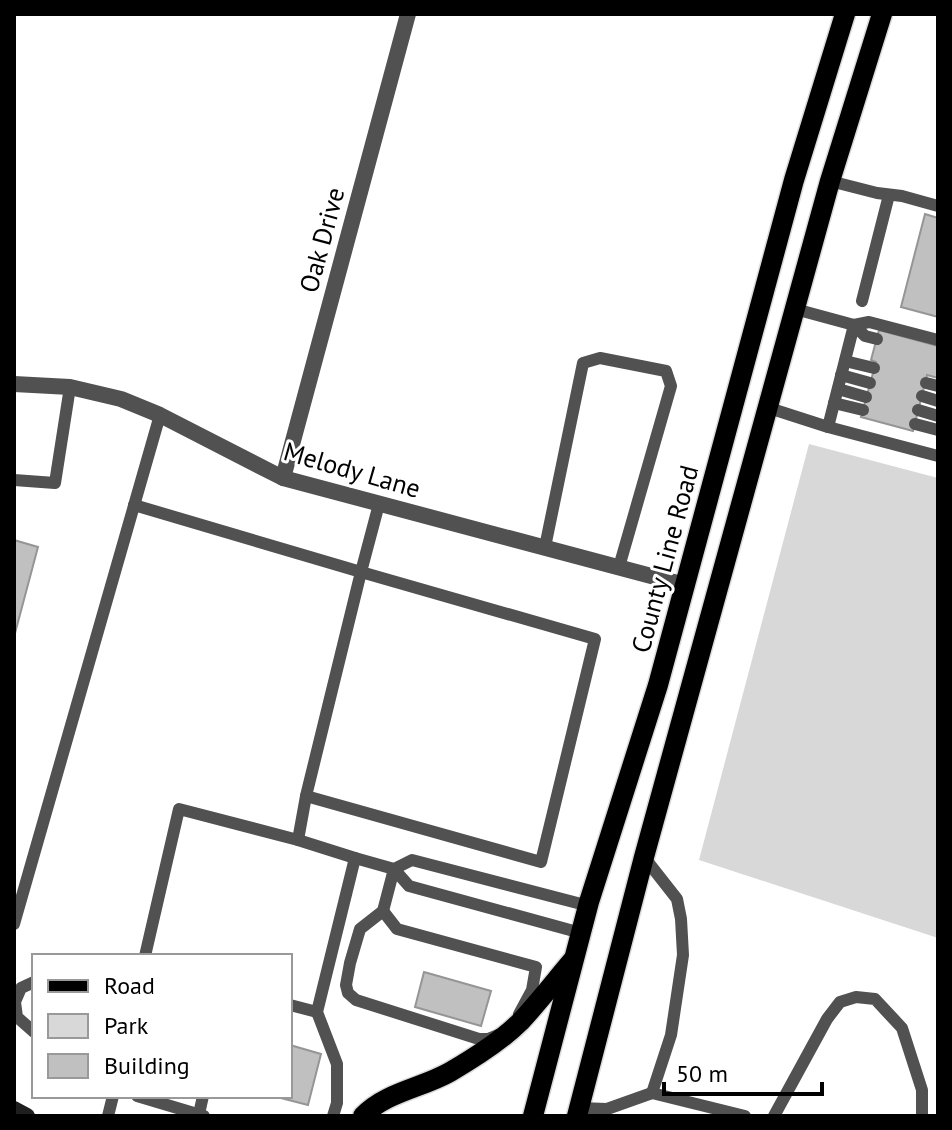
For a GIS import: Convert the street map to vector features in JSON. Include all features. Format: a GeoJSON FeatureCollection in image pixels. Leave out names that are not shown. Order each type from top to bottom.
{"type":"FeatureCollection","features":[{"type":"Feature","properties":{"kind":"main road","name":"County Line Road"},"geometry":{"type":"LineString","coordinates":[[533,1116],[581,933],[658,685],[794,180],[845,14]]}},
{"type":"Feature","properties":{"kind":"main road"},"geometry":{"type":"LineString","coordinates":[[578,1112],[644,857],[830,181],[882,14]]}},
{"type":"Feature","properties":{"kind":"main road"},"geometry":{"type":"LineString","coordinates":[[363,1116],[397,1094],[446,1074],[487,1049],[518,1023],[575,958]]}},
{"type":"Feature","properties":{"kind":"street","name":"Oak Drive"},"geometry":{"type":"LineString","coordinates":[[283,478],[408,14]]}},
{"type":"Feature","properties":{"kind":"street","name":"Melody Lane"},"geometry":{"type":"LineString","coordinates":[[14,384],[70,387],[121,399],[160,415],[283,478],[685,585]]}},
{"type":"Feature","properties":{"kind":"street"},"geometry":{"type":"LineString","coordinates":[[14,1109],[27,1116]]}},
{"type":"Feature","properties":{"kind":"lane"},"geometry":{"type":"LineString","coordinates":[[830,181],[938,206]]}},
{"type":"Feature","properties":{"kind":"lane"},"geometry":{"type":"LineString","coordinates":[[862,301],[889,195]]}},
{"type":"Feature","properties":{"kind":"lane"},"geometry":{"type":"LineString","coordinates":[[795,309],[854,325],[869,322],[938,340]]}},
{"type":"Feature","properties":{"kind":"lane"},"geometry":{"type":"LineString","coordinates":[[854,325],[865,336],[877,339]]}},
{"type":"Feature","properties":{"kind":"lane"},"geometry":{"type":"LineString","coordinates":[[828,427],[854,325]]}},
{"type":"Feature","properties":{"kind":"lane"},"geometry":{"type":"LineString","coordinates":[[545,547],[583,363],[600,358],[666,371],[671,386],[619,567]]}},
{"type":"Feature","properties":{"kind":"lane"},"geometry":{"type":"LineString","coordinates":[[845,361],[874,368]]}},
{"type":"Feature","properties":{"kind":"lane"},"geometry":{"type":"LineString","coordinates":[[841,375],[870,383]]}},
{"type":"Feature","properties":{"kind":"lane"},"geometry":{"type":"LineString","coordinates":[[14,480],[55,483],[70,387]]}},
{"type":"Feature","properties":{"kind":"lane"},"geometry":{"type":"LineString","coordinates":[[838,389],[866,397]]}},
{"type":"Feature","properties":{"kind":"lane"},"geometry":{"type":"LineString","coordinates":[[922,396],[938,401]]}},
{"type":"Feature","properties":{"kind":"lane"},"geometry":{"type":"LineString","coordinates":[[834,403],[863,410]]}},
{"type":"Feature","properties":{"kind":"lane"},"geometry":{"type":"LineString","coordinates":[[769,408],[938,456]]}},
{"type":"Feature","properties":{"kind":"lane"},"geometry":{"type":"LineString","coordinates":[[918,410],[938,416]]}},
{"type":"Feature","properties":{"kind":"lane"},"geometry":{"type":"LineString","coordinates":[[14,924],[160,415]]}},
{"type":"Feature","properties":{"kind":"lane"},"geometry":{"type":"LineString","coordinates":[[915,424],[938,430]]}},
{"type":"Feature","properties":{"kind":"lane"},"geometry":{"type":"LineString","coordinates":[[298,840],[306,796],[379,504]]}},
{"type":"Feature","properties":{"kind":"lane"},"geometry":{"type":"LineString","coordinates":[[134,505],[595,639],[541,862],[306,796]]}},
{"type":"Feature","properties":{"kind":"lane"},"geometry":{"type":"LineString","coordinates":[[145,954],[179,809],[394,869],[409,886],[581,933]]}},
{"type":"Feature","properties":{"kind":"lane"},"geometry":{"type":"LineString","coordinates":[[644,857],[677,899],[683,955],[671,1035],[652,1093]]}},
{"type":"Feature","properties":{"kind":"lane"},"geometry":{"type":"LineString","coordinates":[[333,1116],[337,1103],[337,1064],[317,1012],[355,858]]}},
{"type":"Feature","properties":{"kind":"lane"},"geometry":{"type":"LineString","coordinates":[[383,911],[397,929],[536,967],[532,990],[518,1016],[498,1035],[488,1039],[479,1039],[356,1000],[348,993],[346,985],[360,929],[383,911],[394,869],[412,860],[589,906]]}},
{"type":"Feature","properties":{"kind":"lane"},"geometry":{"type":"LineString","coordinates":[[32,983],[21,988],[15,1002],[17,1017],[32,1030]]}},
{"type":"Feature","properties":{"kind":"lane"},"geometry":{"type":"LineString","coordinates":[[774,1116],[827,1019],[840,1002],[856,997],[875,999],[902,1028],[922,1090],[922,1116]]}},
{"type":"Feature","properties":{"kind":"lane"},"geometry":{"type":"LineString","coordinates":[[292,1006],[317,1012]]}},
{"type":"Feature","properties":{"kind":"lane"},"geometry":{"type":"LineString","coordinates":[[578,1112],[607,1109],[652,1093],[745,1116]]}},
{"type":"Feature","properties":{"kind":"lane"},"geometry":{"type":"LineString","coordinates":[[144,1098],[201,1115]]}},
{"type":"Feature","properties":{"kind":"green space"},"geometry":{"type":"Polygon","coordinates":[[[809,444],[938,478],[938,938],[699,860],[809,444]]]}},
{"type":"Feature","properties":{"kind":"building"},"geometry":{"type":"Polygon","coordinates":[[[925,214],[938,218],[938,317],[901,307],[925,214]]]}},
{"type":"Feature","properties":{"kind":"building"},"geometry":{"type":"Polygon","coordinates":[[[879,330],[938,346],[938,378],[927,375],[913,431],[861,417],[876,362],[871,360],[879,330]]]}},
{"type":"Feature","properties":{"kind":"building"},"geometry":{"type":"Polygon","coordinates":[[[14,540],[38,547],[14,637],[14,540]]]}},
{"type":"Feature","properties":{"kind":"building"},"geometry":{"type":"Polygon","coordinates":[[[424,972],[491,991],[481,1026],[415,1007],[424,972]]]}},
{"type":"Feature","properties":{"kind":"building"},"geometry":{"type":"Polygon","coordinates":[[[292,1046],[321,1054],[308,1105],[281,1098],[292,1098],[292,1046]]]}}]}
